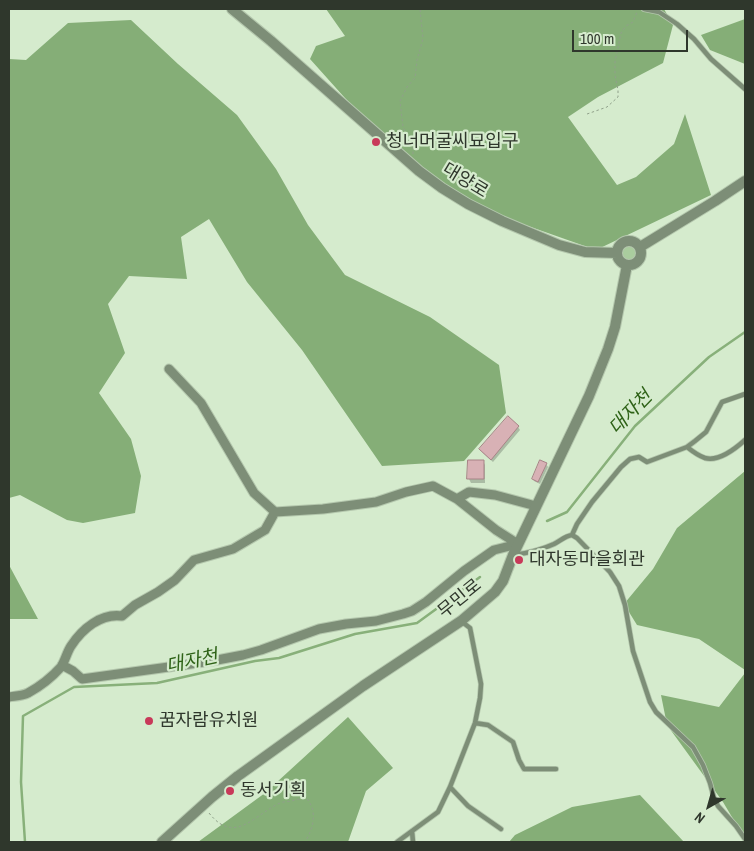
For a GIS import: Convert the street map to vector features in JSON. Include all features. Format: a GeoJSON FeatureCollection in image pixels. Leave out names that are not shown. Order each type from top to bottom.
{"type":"FeatureCollection","features":[{"type":"Feature","properties":{"kind":"street","name":"대양로"},"geometry":{"type":"LineString","coordinates":[[232,9],[272,41],[412,165],[442,188],[502,221],[558,245],[585,252],[617,253]]}},
{"type":"Feature","properties":{"kind":"street"},"geometry":{"type":"LineString","coordinates":[[640,246],[745,181]]}},
{"type":"Feature","properties":{"kind":"street"},"geometry":{"type":"LineString","coordinates":[[625,241],[633,241],[640,246],[640,259],[634,264],[627,265],[619,260],[617,253],[619,246],[625,241]]}},
{"type":"Feature","properties":{"kind":"street","name":"무민로"},"geometry":{"type":"LineString","coordinates":[[162,842],[202,805],[238,776],[363,686],[461,621],[495,592],[503,582],[518,544],[589,396],[608,349],[615,327],[627,265]]}},
{"type":"Feature","properties":{"kind":"street"},"geometry":{"type":"LineString","coordinates":[[169,369],[201,404],[254,493],[275,512],[323,509],[376,502],[406,492],[433,486],[457,499],[496,530],[518,544]]}},
{"type":"Feature","properties":{"kind":"street"},"geometry":{"type":"LineString","coordinates":[[457,499],[469,492],[495,495],[536,506]]}},
{"type":"Feature","properties":{"kind":"street"},"geometry":{"type":"LineString","coordinates":[[9,697],[26,694],[49,678],[62,665],[71,646],[79,636],[94,622],[106,616],[122,616],[135,605],[175,580],[194,560],[233,549],[265,530],[275,512]]}},
{"type":"Feature","properties":{"kind":"street"},"geometry":{"type":"LineString","coordinates":[[62,665],[82,679],[212,661],[261,650],[319,630],[346,624],[376,621],[412,611],[494,550],[518,544]]}},
{"type":"Feature","properties":{"kind":"lane"},"geometry":{"type":"LineString","coordinates":[[644,9],[659,12],[677,24],[694,39],[711,59],[745,89]]}},
{"type":"Feature","properties":{"kind":"lane"},"geometry":{"type":"LineString","coordinates":[[513,555],[543,549],[572,535],[592,502],[630,459],[639,457],[647,462],[687,448],[706,432],[722,402],[743,394],[745,400]]}},
{"type":"Feature","properties":{"kind":"lane"},"geometry":{"type":"LineString","coordinates":[[687,448],[706,458],[721,457],[745,440]]}},
{"type":"Feature","properties":{"kind":"lane"},"geometry":{"type":"LineString","coordinates":[[572,535],[610,572],[619,586],[625,605],[633,651],[650,702],[656,712],[693,747],[703,765],[718,806],[745,839]]}},
{"type":"Feature","properties":{"kind":"lane"},"geometry":{"type":"LineString","coordinates":[[397,842],[438,812],[475,723],[481,684],[470,628],[461,621]]}},
{"type":"Feature","properties":{"kind":"lane"},"geometry":{"type":"LineString","coordinates":[[475,723],[488,725],[513,742],[524,769],[556,769]]}},
{"type":"Feature","properties":{"kind":"lane"},"geometry":{"type":"LineString","coordinates":[[450,787],[468,806],[501,829]]}},
{"type":"Feature","properties":{"kind":"lane"},"geometry":{"type":"LineString","coordinates":[[412,831],[413,842]]}},
{"type":"Feature","properties":{"kind":"path"},"geometry":{"type":"LineString","coordinates":[[412,165],[413,149],[403,127],[400,101],[407,87],[415,78],[417,60],[423,39],[420,9]]}},
{"type":"Feature","properties":{"kind":"path"},"geometry":{"type":"LineString","coordinates":[[587,114],[607,107],[618,97],[615,75],[621,33],[626,26],[633,22],[638,9]]}},
{"type":"Feature","properties":{"kind":"path"},"geometry":{"type":"LineString","coordinates":[[202,805],[217,822],[225,826],[236,827],[248,824],[280,804],[302,798],[307,799],[311,803],[314,822],[305,842]]}},
{"type":"Feature","properties":{"kind":"green space"},"geometry":{"type":"Polygon","coordinates":[[[326,9],[664,9],[673,25],[663,63],[598,97],[568,117],[617,185],[636,177],[674,144],[685,114],[711,195],[596,250],[466,207],[353,107],[310,59],[316,46],[345,36],[326,9]]]}},
{"type":"Feature","properties":{"kind":"green space"},"geometry":{"type":"Polygon","coordinates":[[[745,19],[745,64],[710,50],[701,35],[745,19]]]}},
{"type":"Feature","properties":{"kind":"green space"},"geometry":{"type":"Polygon","coordinates":[[[131,20],[237,115],[276,169],[308,225],[345,275],[430,317],[499,365],[506,413],[464,461],[382,466],[302,350],[247,282],[209,219],[181,237],[187,279],[129,276],[108,304],[125,353],[99,393],[131,439],[141,476],[135,513],[83,523],[67,520],[20,495],[9,498],[9,59],[26,60],[68,23],[131,20]]]}},
{"type":"Feature","properties":{"kind":"green space"},"geometry":{"type":"Polygon","coordinates":[[[626,246],[632,246],[636,253],[632,260],[626,260],[622,256],[622,250],[626,246]]]}},
{"type":"Feature","properties":{"kind":"green space"},"geometry":{"type":"Polygon","coordinates":[[[745,471],[745,670],[699,639],[637,625],[624,604],[653,569],[677,528],[745,471]]]}},
{"type":"Feature","properties":{"kind":"green space"},"geometry":{"type":"Polygon","coordinates":[[[9,565],[38,619],[9,619],[9,565]]]}},
{"type":"Feature","properties":{"kind":"green space"},"geometry":{"type":"Polygon","coordinates":[[[745,673],[745,839],[723,802],[667,725],[661,695],[719,707],[745,673]]]}},
{"type":"Feature","properties":{"kind":"green space"},"geometry":{"type":"Polygon","coordinates":[[[348,717],[393,768],[366,791],[348,842],[198,842],[265,793],[348,717]]]}},
{"type":"Feature","properties":{"kind":"green space"},"geometry":{"type":"Polygon","coordinates":[[[640,795],[684,842],[509,842],[515,835],[572,807],[640,795]]]}},
{"type":"Feature","properties":{"kind":"building"},"geometry":{"type":"Polygon","coordinates":[[[508,416],[519,426],[491,460],[479,449],[508,416]]]}},
{"type":"Feature","properties":{"kind":"building"},"geometry":{"type":"Polygon","coordinates":[[[468,460],[484,460],[484,479],[467,479],[468,460]]]}},
{"type":"Feature","properties":{"kind":"building"},"geometry":{"type":"Polygon","coordinates":[[[540,460],[547,463],[538,482],[532,479],[540,460]]]}},
{"type":"Feature","properties":{"kind":"waterway","name":"대자천"},"geometry":{"type":"LineString","coordinates":[[547,521],[567,512],[635,426],[709,357],[745,332]]}},
{"type":"Feature","properties":{"kind":"waterway","name":"대자천"},"geometry":{"type":"LineString","coordinates":[[25,842],[21,782],[23,716],[74,687],[157,683],[255,661],[279,658],[355,634],[417,623],[480,577]]}},
{"type":"Feature","properties":{"kind":"place","name":"청너머굴씨묘입구"},"geometry":{"type":"Point","coordinates":[376,142]}},
{"type":"Feature","properties":{"kind":"place","name":"대자동마을회관"},"geometry":{"type":"Point","coordinates":[519,560]}},
{"type":"Feature","properties":{"kind":"place","name":"꿈자람유치원"},"geometry":{"type":"Point","coordinates":[149,721]}},
{"type":"Feature","properties":{"kind":"place","name":"동서기획"},"geometry":{"type":"Point","coordinates":[230,791]}}]}
